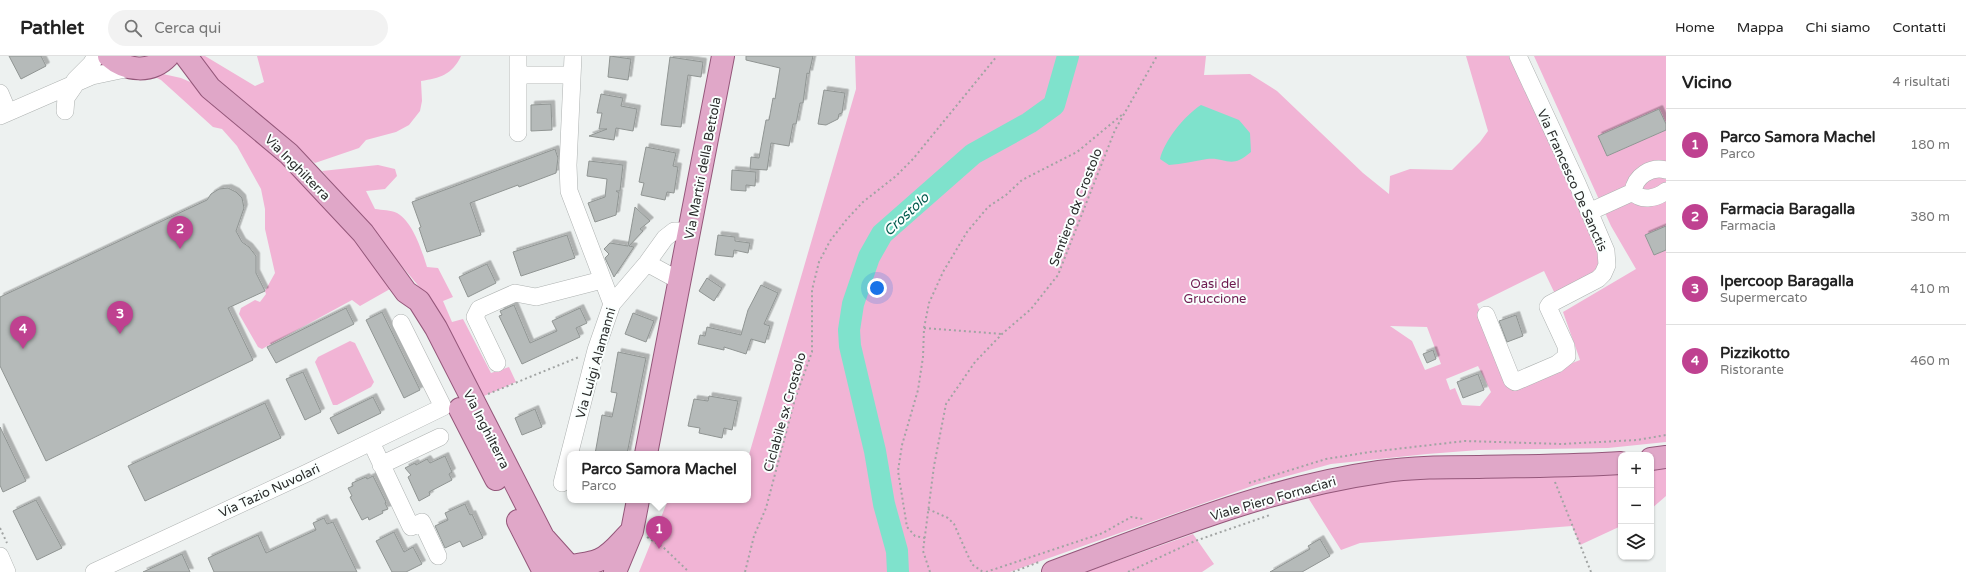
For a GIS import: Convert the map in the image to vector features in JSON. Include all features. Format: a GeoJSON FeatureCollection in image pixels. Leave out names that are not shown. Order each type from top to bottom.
{"type":"FeatureCollection","features":[{"type":"Feature","properties":{"kind":"main road"},"geometry":{"type":"LineString","coordinates":[[109,56],[117,63],[130,68]]}},
{"type":"Feature","properties":{"kind":"main road","name":"Via Inghilterra"},"geometry":{"type":"LineString","coordinates":[[186,56],[210,88]]}},
{"type":"Feature","properties":{"kind":"main road","name":"Via Martiri della Bettola"},"geometry":{"type":"LineString","coordinates":[[647,451],[723,56]]}},
{"type":"Feature","properties":{"kind":"main road","name":"Via Inghilterra"},"geometry":{"type":"LineString","coordinates":[[130,68],[138,69],[160,61],[210,88],[289,154],[363,233],[406,292],[419,301],[436,328],[543,537],[578,569]]}},
{"type":"Feature","properties":{"kind":"main road","name":"Via Inghilterra"},"geometry":{"type":"LineString","coordinates":[[406,292],[408,308],[544,572]]}},
{"type":"Feature","properties":{"kind":"main road"},"geometry":{"type":"LineString","coordinates":[[1654,459],[1666,457]]}},
{"type":"Feature","properties":{"kind":"main road","name":"Viale Piero Fornaciari"},"geometry":{"type":"LineString","coordinates":[[1053,572],[1226,510],[1287,491],[1333,479],[1381,472],[1434,468],[1618,463]]}},
{"type":"Feature","properties":{"kind":"main road"},"geometry":{"type":"LineString","coordinates":[[616,572],[626,549],[636,533],[638,503]]}},
{"type":"Feature","properties":{"kind":"main road"},"geometry":{"type":"LineString","coordinates":[[578,569],[606,556],[636,533]]}},
{"type":"Feature","properties":{"kind":"street"},"geometry":{"type":"LineString","coordinates":[[65,112],[66,98],[72,84],[81,76],[96,56]]}},
{"type":"Feature","properties":{"kind":"street"},"geometry":{"type":"LineString","coordinates":[[518,56],[518,133]]}},
{"type":"Feature","properties":{"kind":"street"},"geometry":{"type":"LineString","coordinates":[[573,56],[568,165],[569,191],[612,304]]}},
{"type":"Feature","properties":{"kind":"street","name":"Via Francesco De Sanctis"},"geometry":{"type":"LineString","coordinates":[[1486,315],[1512,380],[1515,382],[1562,360],[1567,356],[1566,346],[1548,307],[1550,304],[1598,279],[1607,265],[1606,251],[1518,56]]}},
{"type":"Feature","properties":{"kind":"street"},"geometry":{"type":"LineString","coordinates":[[0,94],[4,114],[72,84],[111,71],[130,68]]}},
{"type":"Feature","properties":{"kind":"street"},"geometry":{"type":"LineString","coordinates":[[518,75],[572,75]]}},
{"type":"Feature","properties":{"kind":"street"},"geometry":{"type":"LineString","coordinates":[[1633,192],[1634,187],[1639,180],[1649,170],[1660,168],[1666,170]]}},
{"type":"Feature","properties":{"kind":"street"},"geometry":{"type":"LineString","coordinates":[[1633,192],[1641,197],[1654,198],[1666,191]]}},
{"type":"Feature","properties":{"kind":"street"},"geometry":{"type":"LineString","coordinates":[[1589,212],[1633,192]]}},
{"type":"Feature","properties":{"kind":"street","name":"Via Luigi Alamanni"},"geometry":{"type":"LineString","coordinates":[[570,451],[596,350],[612,304],[647,263],[665,238],[674,231],[689,231]]}},
{"type":"Feature","properties":{"kind":"street"},"geometry":{"type":"LineString","coordinates":[[647,263],[680,281]]}},
{"type":"Feature","properties":{"kind":"street"},"geometry":{"type":"LineString","coordinates":[[497,363],[475,317],[479,309],[515,293],[536,297],[602,280]]}},
{"type":"Feature","properties":{"kind":"street","name":"Via Tazio Nuvolari"},"geometry":{"type":"LineString","coordinates":[[94,572],[443,407],[401,323]]}},
{"type":"Feature","properties":{"kind":"street"},"geometry":{"type":"LineString","coordinates":[[381,465],[440,437]]}},
{"type":"Feature","properties":{"kind":"street"},"geometry":{"type":"LineString","coordinates":[[371,442],[411,527],[422,522],[438,556]]}},
{"type":"Feature","properties":{"kind":"street","name":"Via Luigi Alamanni"},"geometry":{"type":"LineString","coordinates":[[562,483],[567,463]]}},
{"type":"Feature","properties":{"kind":"street"},"geometry":{"type":"LineString","coordinates":[[0,556],[7,572]]}},
{"type":"Feature","properties":{"kind":"path","name":"Ciclabile sx Crostolo"},"geometry":{"type":"LineString","coordinates":[[745,572],[754,536],[766,508],[795,399],[812,352],[812,290],[819,262],[830,241],[847,219],[863,202],[896,176],[912,160],[997,56]]}},
{"type":"Feature","properties":{"kind":"path","name":"Sentiero dx Crostolo"},"geometry":{"type":"LineString","coordinates":[[930,572],[923,551],[934,466],[946,404],[975,362],[1002,334],[1031,309],[1058,275],[1115,130],[1156,57]]}},
{"type":"Feature","properties":{"kind":"path"},"geometry":{"type":"LineString","coordinates":[[925,538],[915,536],[907,527],[898,471],[902,445],[918,390],[923,358],[924,328],[929,303],[943,272],[967,232],[988,207],[1006,195],[1022,180],[1077,152],[1125,112]]}},
{"type":"Feature","properties":{"kind":"path"},"geometry":{"type":"LineString","coordinates":[[924,328],[1002,334]]}},
{"type":"Feature","properties":{"kind":"path"},"geometry":{"type":"LineString","coordinates":[[484,396],[527,377],[596,350]]}},
{"type":"Feature","properties":{"kind":"path"},"geometry":{"type":"LineString","coordinates":[[1561,479],[1554,479],[1591,572]]}},
{"type":"Feature","properties":{"kind":"path"},"geometry":{"type":"LineString","coordinates":[[928,509],[948,518],[954,524],[969,558],[974,565],[983,572]]}},
{"type":"Feature","properties":{"kind":"path"},"geometry":{"type":"LineString","coordinates":[[1128,572],[1195,541],[1271,515]]}},
{"type":"Feature","properties":{"kind":"path"},"geometry":{"type":"LineString","coordinates":[[986,572],[1103,532],[1132,517],[1146,520]]}},
{"type":"Feature","properties":{"kind":"path"},"geometry":{"type":"LineString","coordinates":[[636,533],[664,548],[689,572]]}},
{"type":"Feature","properties":{"kind":"green space"},"geometry":{"type":"Polygon","coordinates":[[[197,56],[205,56],[255,86],[264,82],[257,56],[461,56],[454,68],[445,74],[440,77],[421,81],[422,101],[420,111],[409,125],[396,132],[366,140],[359,148],[315,163],[215,83],[197,56]]]}},
{"type":"Feature","properties":{"kind":"green space","name":"Oasi del Gruccione"},"geometry":{"type":"Polygon","coordinates":[[[855,56],[1206,56],[1204,75],[1250,74],[1277,91],[1363,173],[1389,194],[1390,176],[1410,169],[1452,170],[1480,142],[1488,131],[1466,56],[1513,56],[1602,256],[1597,273],[1556,296],[1544,271],[1477,304],[1509,388],[1580,360],[1563,312],[1636,269],[1611,226],[1534,56],[1666,56],[1666,124],[1659,109],[1636,119],[1646,139],[1666,130],[1666,226],[1645,235],[1654,255],[1666,250],[1666,442],[1608,448],[1479,450],[1331,464],[1255,485],[1010,572],[639,572],[667,503],[751,503],[750,451],[856,89],[855,56]],[[1621,126],[1598,136],[1607,156],[1630,146],[1621,126]],[[1390,326],[1412,341],[1425,370],[1441,364],[1427,327],[1390,326]],[[1478,366],[1446,379],[1450,390],[1455,388],[1462,405],[1480,406],[1491,392],[1478,366]]]}},
{"type":"Feature","properties":{"kind":"green space"},"geometry":{"type":"Polygon","coordinates":[[[163,74],[181,78],[195,84],[280,156],[327,205],[391,284],[390,289],[360,306],[352,300],[262,349],[258,347],[239,314],[241,308],[255,300],[260,302],[266,294],[265,291],[275,273],[265,229],[265,209],[261,189],[237,146],[222,129],[213,127],[161,80],[157,78],[130,77],[163,74]]]}},
{"type":"Feature","properties":{"kind":"green space"},"geometry":{"type":"Polygon","coordinates":[[[378,165],[395,169],[397,176],[385,189],[366,191],[375,209],[397,213],[408,223],[416,237],[427,267],[438,268],[453,297],[443,301],[452,322],[463,319],[491,373],[509,367],[516,382],[484,396],[432,302],[322,171],[378,165]]]}},
{"type":"Feature","properties":{"kind":"green space"},"geometry":{"type":"Polygon","coordinates":[[[350,341],[355,343],[374,382],[371,387],[337,405],[333,405],[315,362],[318,357],[350,341]]]}},
{"type":"Feature","properties":{"kind":"green space"},"geometry":{"type":"Polygon","coordinates":[[[1666,467],[1666,496],[1654,506],[1654,488],[1654,468],[1666,467]]]}},
{"type":"Feature","properties":{"kind":"green space"},"geometry":{"type":"Polygon","coordinates":[[[1618,470],[1618,527],[1580,545],[1572,526],[1360,543],[1341,550],[1307,496],[1358,486],[1406,480],[1618,470]]]}},
{"type":"Feature","properties":{"kind":"green space"},"geometry":{"type":"Polygon","coordinates":[[[1193,534],[1214,564],[1202,572],[1086,572],[1193,534]]]}},
{"type":"Feature","properties":{"kind":"shaded area"},"geometry":{"type":"Polygon","coordinates":[[[1201,105],[1239,120],[1250,133],[1251,152],[1233,162],[1207,159],[1169,165],[1160,159],[1166,144],[1176,129],[1188,115],[1201,105]]]}},
{"type":"Feature","properties":{"kind":"building"},"geometry":{"type":"Polygon","coordinates":[[[9,56],[41,56],[46,66],[21,79],[9,56]]]}},
{"type":"Feature","properties":{"kind":"building"},"geometry":{"type":"Polygon","coordinates":[[[610,56],[631,59],[628,80],[608,77],[610,56]]]}},
{"type":"Feature","properties":{"kind":"building"},"geometry":{"type":"Polygon","coordinates":[[[746,56],[813,56],[809,74],[807,73],[803,103],[800,103],[796,124],[793,124],[789,146],[771,143],[767,170],[750,169],[751,157],[759,158],[766,120],[769,120],[773,98],[775,99],[780,68],[746,60],[746,56]]]}},
{"type":"Feature","properties":{"kind":"building"},"geometry":{"type":"Polygon","coordinates":[[[670,57],[703,62],[701,77],[688,75],[681,127],[661,125],[670,57]]]}},
{"type":"Feature","properties":{"kind":"building"},"geometry":{"type":"Polygon","coordinates":[[[824,90],[845,93],[842,113],[839,114],[838,119],[826,125],[818,124],[824,90]]]}},
{"type":"Feature","properties":{"kind":"building"},"geometry":{"type":"Polygon","coordinates":[[[601,94],[623,98],[621,106],[637,109],[633,131],[616,128],[614,140],[589,136],[607,129],[599,129],[602,113],[597,113],[601,94]]]}},
{"type":"Feature","properties":{"kind":"building"},"geometry":{"type":"Polygon","coordinates":[[[551,104],[552,130],[531,131],[531,105],[551,104]]]}},
{"type":"Feature","properties":{"kind":"building"},"geometry":{"type":"Polygon","coordinates":[[[1659,109],[1666,124],[1666,130],[1607,156],[1598,136],[1659,109]]]}},
{"type":"Feature","properties":{"kind":"building"},"geometry":{"type":"Polygon","coordinates":[[[646,147],[676,153],[673,166],[678,167],[674,193],[667,192],[665,200],[641,195],[644,183],[639,182],[646,147]]]}},
{"type":"Feature","properties":{"kind":"building"},"geometry":{"type":"Polygon","coordinates":[[[555,149],[558,158],[556,173],[470,203],[481,235],[427,252],[419,228],[421,227],[412,202],[555,149]]]}},
{"type":"Feature","properties":{"kind":"building"},"geometry":{"type":"Polygon","coordinates":[[[589,161],[623,165],[620,191],[616,191],[619,193],[616,215],[595,222],[588,203],[605,197],[607,179],[587,176],[589,161]]]}},
{"type":"Feature","properties":{"kind":"building"},"geometry":{"type":"Polygon","coordinates":[[[732,170],[756,172],[755,186],[746,185],[746,191],[731,190],[732,170]]]}},
{"type":"Feature","properties":{"kind":"building"},"geometry":{"type":"Polygon","coordinates":[[[228,188],[236,192],[242,198],[244,208],[236,231],[242,242],[249,247],[256,256],[256,273],[265,291],[228,308],[253,360],[46,461],[0,366],[0,297],[207,200],[211,194],[219,189],[228,188]]]}},
{"type":"Feature","properties":{"kind":"building"},"geometry":{"type":"Polygon","coordinates":[[[635,207],[650,221],[640,229],[643,231],[629,246],[634,247],[614,277],[605,258],[609,254],[604,249],[610,243],[628,246],[635,207]]]}},
{"type":"Feature","properties":{"kind":"building"},"geometry":{"type":"Polygon","coordinates":[[[1666,226],[1666,250],[1654,255],[1645,235],[1666,226]]]}},
{"type":"Feature","properties":{"kind":"building"},"geometry":{"type":"Polygon","coordinates":[[[567,235],[575,258],[521,276],[513,252],[567,235]]]}},
{"type":"Feature","properties":{"kind":"building"},"geometry":{"type":"Polygon","coordinates":[[[718,235],[735,237],[735,241],[750,243],[748,253],[734,250],[733,257],[715,255],[718,235]]]}},
{"type":"Feature","properties":{"kind":"building"},"geometry":{"type":"Polygon","coordinates":[[[487,264],[496,283],[468,297],[459,277],[487,264]]]}},
{"type":"Feature","properties":{"kind":"building"},"geometry":{"type":"Polygon","coordinates":[[[707,278],[722,288],[714,301],[699,291],[707,278]]]}},
{"type":"Feature","properties":{"kind":"building"},"geometry":{"type":"Polygon","coordinates":[[[761,285],[778,293],[764,324],[770,326],[765,343],[751,339],[746,354],[724,347],[724,350],[698,344],[700,335],[705,336],[707,327],[741,335],[748,310],[761,285]]]}},
{"type":"Feature","properties":{"kind":"building"},"geometry":{"type":"Polygon","coordinates":[[[514,305],[530,343],[557,331],[552,321],[580,308],[587,323],[576,328],[580,337],[522,364],[499,316],[502,315],[500,311],[514,305]]]}},
{"type":"Feature","properties":{"kind":"building"},"geometry":{"type":"Polygon","coordinates":[[[346,308],[354,324],[276,363],[267,347],[346,308]]]}},
{"type":"Feature","properties":{"kind":"building"},"geometry":{"type":"Polygon","coordinates":[[[382,312],[420,390],[404,398],[366,320],[382,312]]]}},
{"type":"Feature","properties":{"kind":"building"},"geometry":{"type":"Polygon","coordinates":[[[633,313],[654,321],[646,342],[625,334],[633,313]]]}},
{"type":"Feature","properties":{"kind":"building"},"geometry":{"type":"Polygon","coordinates":[[[1516,315],[1523,336],[1507,342],[1499,321],[1516,315]]]}},
{"type":"Feature","properties":{"kind":"building"},"geometry":{"type":"Polygon","coordinates":[[[1433,350],[1436,359],[1427,363],[1423,354],[1433,350]]]}},
{"type":"Feature","properties":{"kind":"building"},"geometry":{"type":"Polygon","coordinates":[[[618,352],[646,358],[628,451],[596,451],[602,415],[612,417],[617,393],[611,392],[618,352]]]}},
{"type":"Feature","properties":{"kind":"building"},"geometry":{"type":"Polygon","coordinates":[[[303,372],[321,412],[305,420],[286,379],[303,372]]]}},
{"type":"Feature","properties":{"kind":"building"},"geometry":{"type":"Polygon","coordinates":[[[1478,374],[1484,390],[1463,398],[1457,382],[1478,374]]]}},
{"type":"Feature","properties":{"kind":"building"},"geometry":{"type":"Polygon","coordinates":[[[709,396],[738,401],[732,430],[724,428],[722,438],[699,433],[700,428],[688,426],[694,399],[708,401],[709,396]]]}},
{"type":"Feature","properties":{"kind":"building"},"geometry":{"type":"Polygon","coordinates":[[[373,397],[381,413],[338,434],[330,418],[373,397]]]}},
{"type":"Feature","properties":{"kind":"building"},"geometry":{"type":"Polygon","coordinates":[[[265,403],[281,438],[145,501],[128,466],[265,403]]]}},
{"type":"Feature","properties":{"kind":"building"},"geometry":{"type":"Polygon","coordinates":[[[535,409],[542,427],[522,435],[515,418],[535,409]]]}},
{"type":"Feature","properties":{"kind":"building"},"geometry":{"type":"Polygon","coordinates":[[[0,427],[26,481],[3,492],[0,485],[0,427]]]}},
{"type":"Feature","properties":{"kind":"building"},"geometry":{"type":"Polygon","coordinates":[[[445,456],[452,472],[449,474],[452,480],[429,492],[430,495],[419,501],[408,477],[411,475],[405,468],[415,463],[416,465],[427,459],[430,463],[445,456]]]}},
{"type":"Feature","properties":{"kind":"building"},"geometry":{"type":"Polygon","coordinates":[[[373,476],[388,509],[382,511],[383,513],[369,520],[368,517],[362,520],[350,497],[352,496],[348,488],[353,486],[352,483],[366,477],[367,479],[373,476]]]}},
{"type":"Feature","properties":{"kind":"building"},"geometry":{"type":"Polygon","coordinates":[[[36,500],[62,548],[37,560],[13,511],[36,500]]]}},
{"type":"Feature","properties":{"kind":"building"},"geometry":{"type":"Polygon","coordinates":[[[465,504],[470,515],[472,514],[483,538],[463,547],[460,541],[445,548],[435,526],[448,520],[445,513],[465,504]]]}},
{"type":"Feature","properties":{"kind":"building"},"geometry":{"type":"Polygon","coordinates":[[[324,518],[327,524],[333,522],[357,572],[214,572],[208,558],[258,535],[266,553],[316,530],[313,523],[324,518]]]}},
{"type":"Feature","properties":{"kind":"building"},"geometry":{"type":"Polygon","coordinates":[[[394,532],[404,552],[413,547],[422,564],[406,572],[392,572],[376,541],[394,532]]]}},
{"type":"Feature","properties":{"kind":"building"},"geometry":{"type":"Polygon","coordinates":[[[1320,539],[1330,556],[1302,572],[1270,572],[1310,549],[1308,546],[1320,539]]]}},
{"type":"Feature","properties":{"kind":"building"},"geometry":{"type":"Polygon","coordinates":[[[182,554],[190,572],[143,572],[182,554]]]}},
{"type":"Feature","properties":{"kind":"waterway","name":"Crostolo"},"geometry":{"type":"LineString","coordinates":[[898,572],[897,551],[884,504],[875,451],[850,346],[849,330],[853,304],[869,257],[882,234],[973,154],[1029,123],[1054,105],[1068,56]]}},
{"type":"Feature","properties":{"kind":"place","name":"Farmacia Baragalla"},"geometry":{"type":"Point","coordinates":[180,249]}},
{"type":"Feature","properties":{"kind":"place","name":"Ipercoop Baragalla"},"geometry":{"type":"Point","coordinates":[120,334]}},
{"type":"Feature","properties":{"kind":"place","name":"Pizzikotto"},"geometry":{"type":"Point","coordinates":[23,349]}},
{"type":"Feature","properties":{"kind":"place","name":"Parco Samora Machel"},"geometry":{"type":"Point","coordinates":[659,549]}}]}
